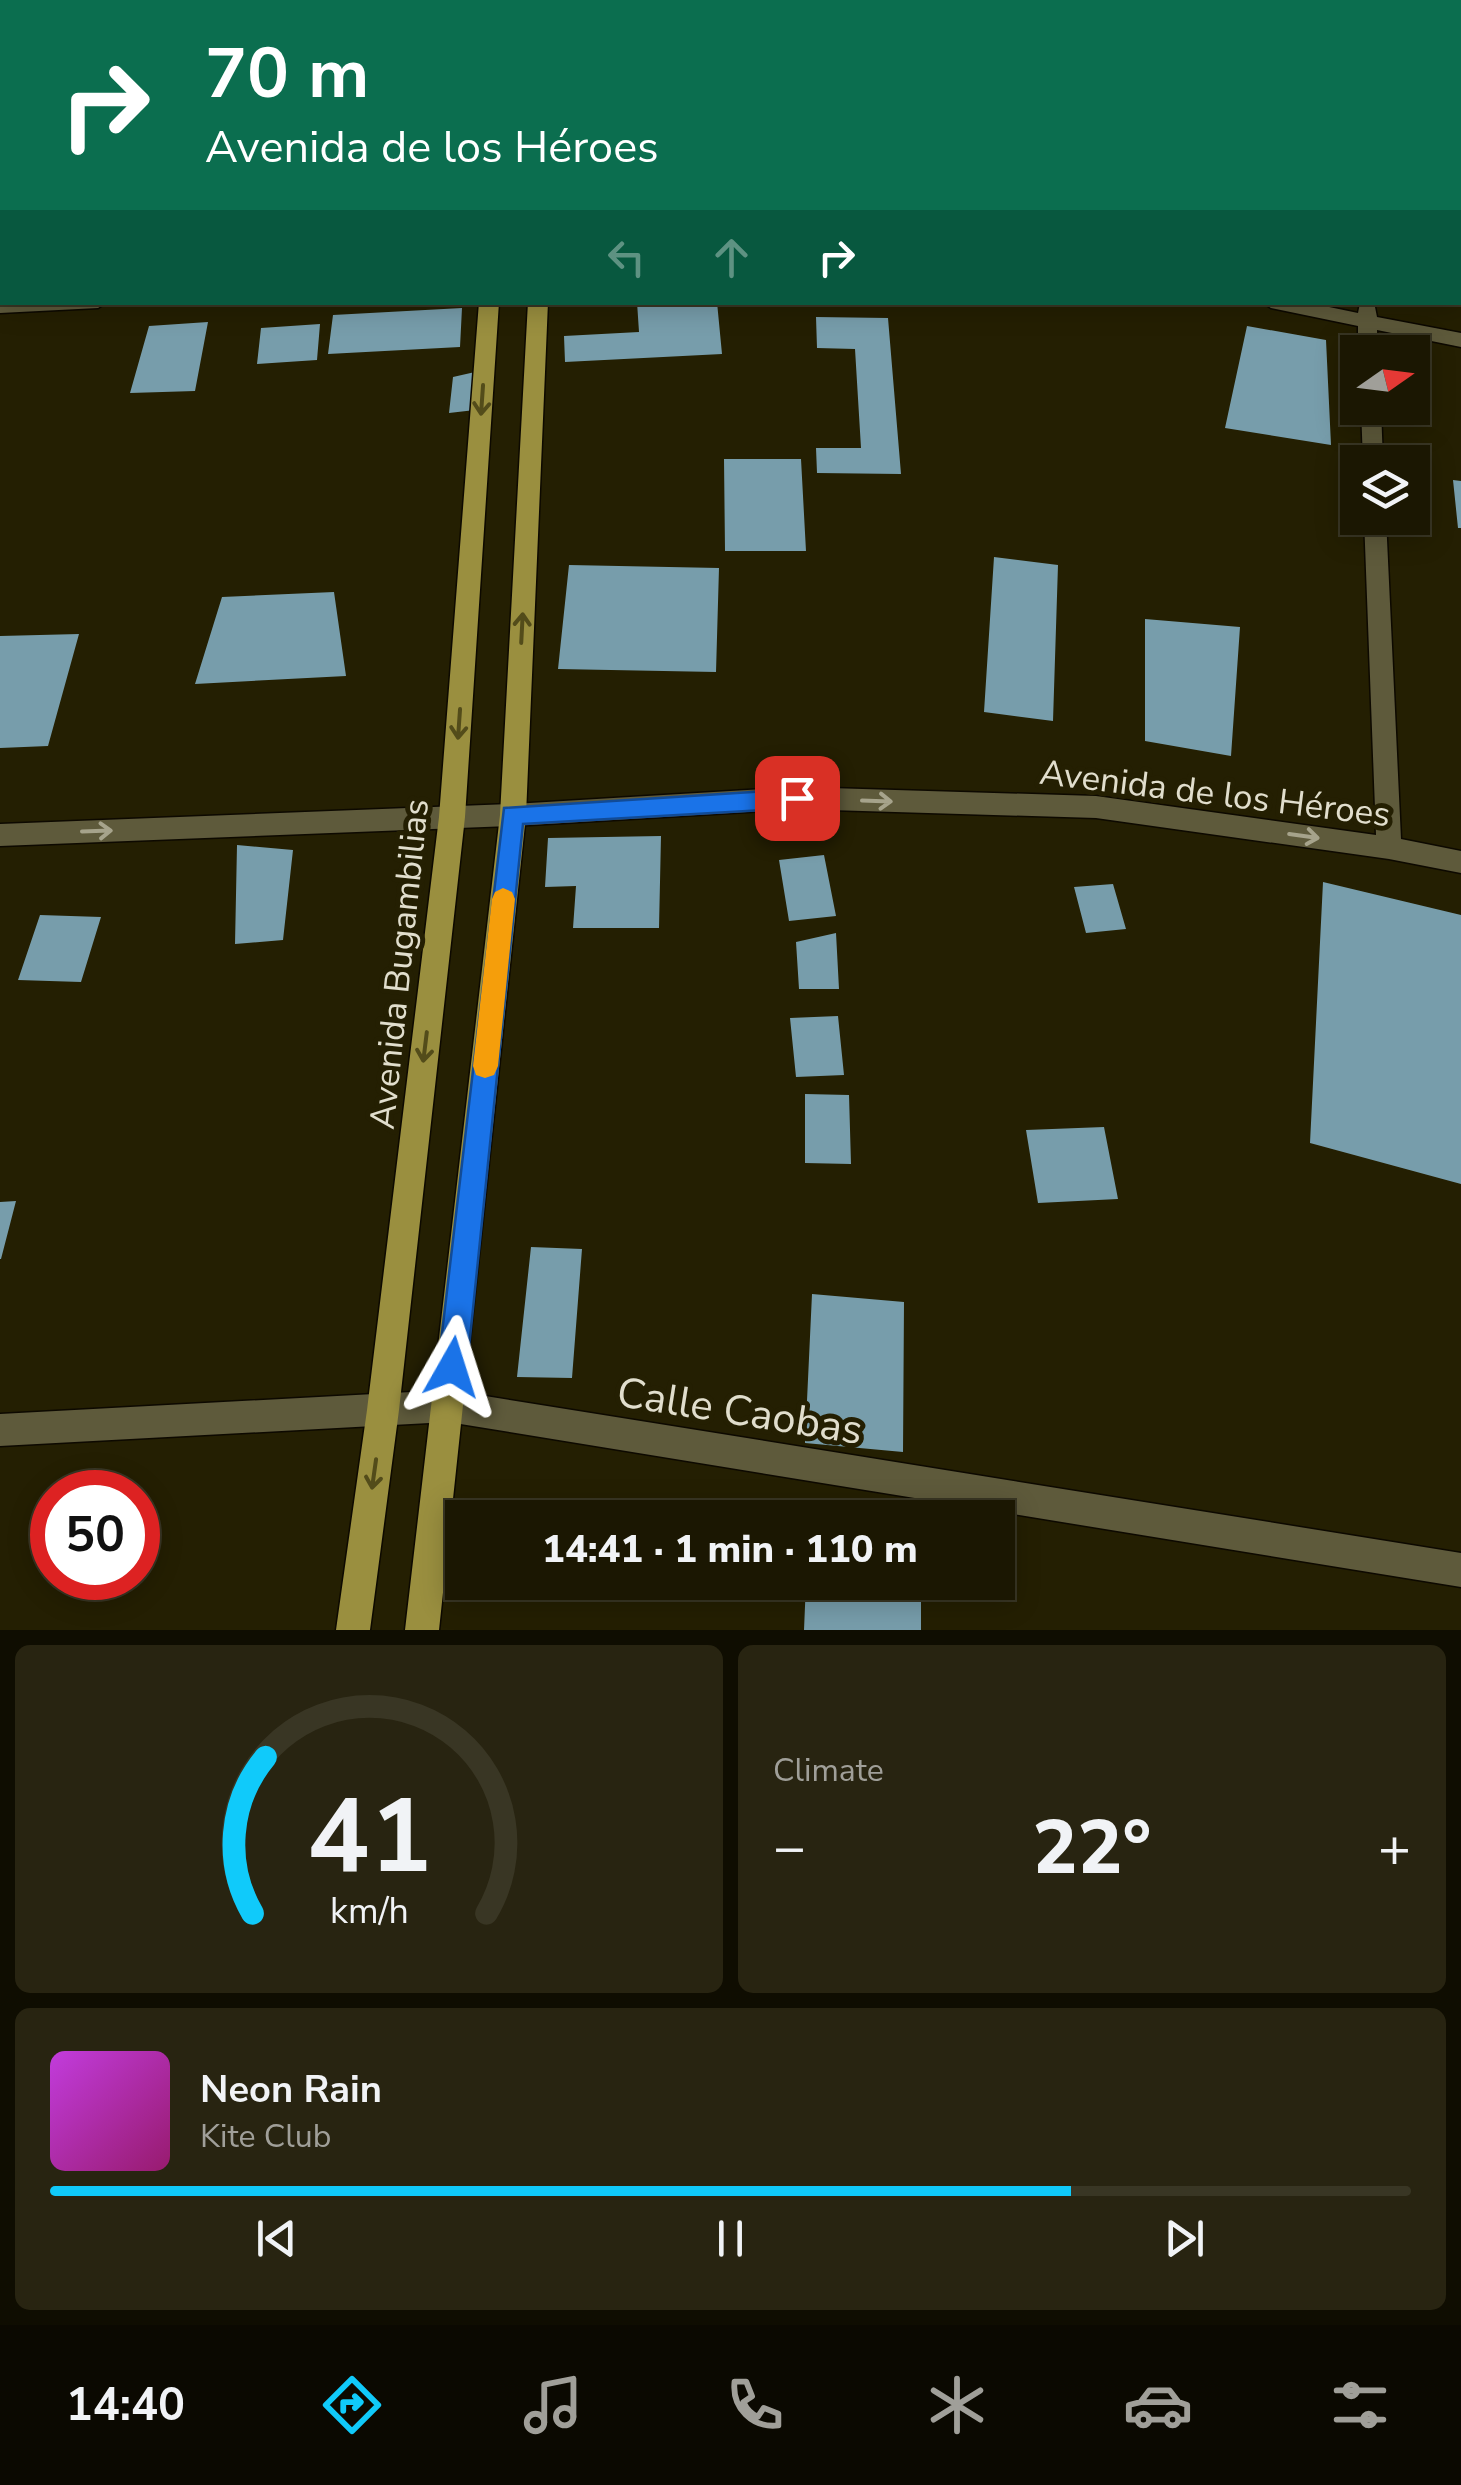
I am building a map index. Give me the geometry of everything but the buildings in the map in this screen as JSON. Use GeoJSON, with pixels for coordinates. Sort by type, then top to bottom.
{"type":"FeatureCollection","features":[{"type":"Feature","properties":{"kind":"main road","name":"Avenida Bugambilias"},"geometry":{"type":"LineString","coordinates":[[353,1630],[383,1410],[452,817],[490,305]]}},
{"type":"Feature","properties":{"kind":"main road"},"geometry":{"type":"LineString","coordinates":[[422,1630],[512,815],[538,305]]}},
{"type":"Feature","properties":{"kind":"street"},"geometry":{"type":"LineString","coordinates":[[0,308],[49,305]]}},
{"type":"Feature","properties":{"kind":"street"},"geometry":{"type":"LineString","coordinates":[[1303,305],[1367,311],[1461,340]]}},
{"type":"Feature","properties":{"kind":"street"},"geometry":{"type":"LineString","coordinates":[[1376,535],[1389,848]]}},
{"type":"Feature","properties":{"kind":"street","name":"Avenida de los Héroes"},"geometry":{"type":"LineString","coordinates":[[0,835],[512,815],[797,798],[1096,807],[1389,848],[1461,862]]}},
{"type":"Feature","properties":{"kind":"street","name":"Calle Caobas"},"geometry":{"type":"LineString","coordinates":[[0,1430],[448,1406],[1461,1570]]}},
{"type":"Feature","properties":{"kind":"slow traffic"},"geometry":{"type":"LineString","coordinates":[[485,1066],[503,899]]}},
{"type":"Feature","properties":{"kind":"route"},"geometry":{"type":"LineString","coordinates":[[452,1367],[512,815],[797,798]]}}]}
